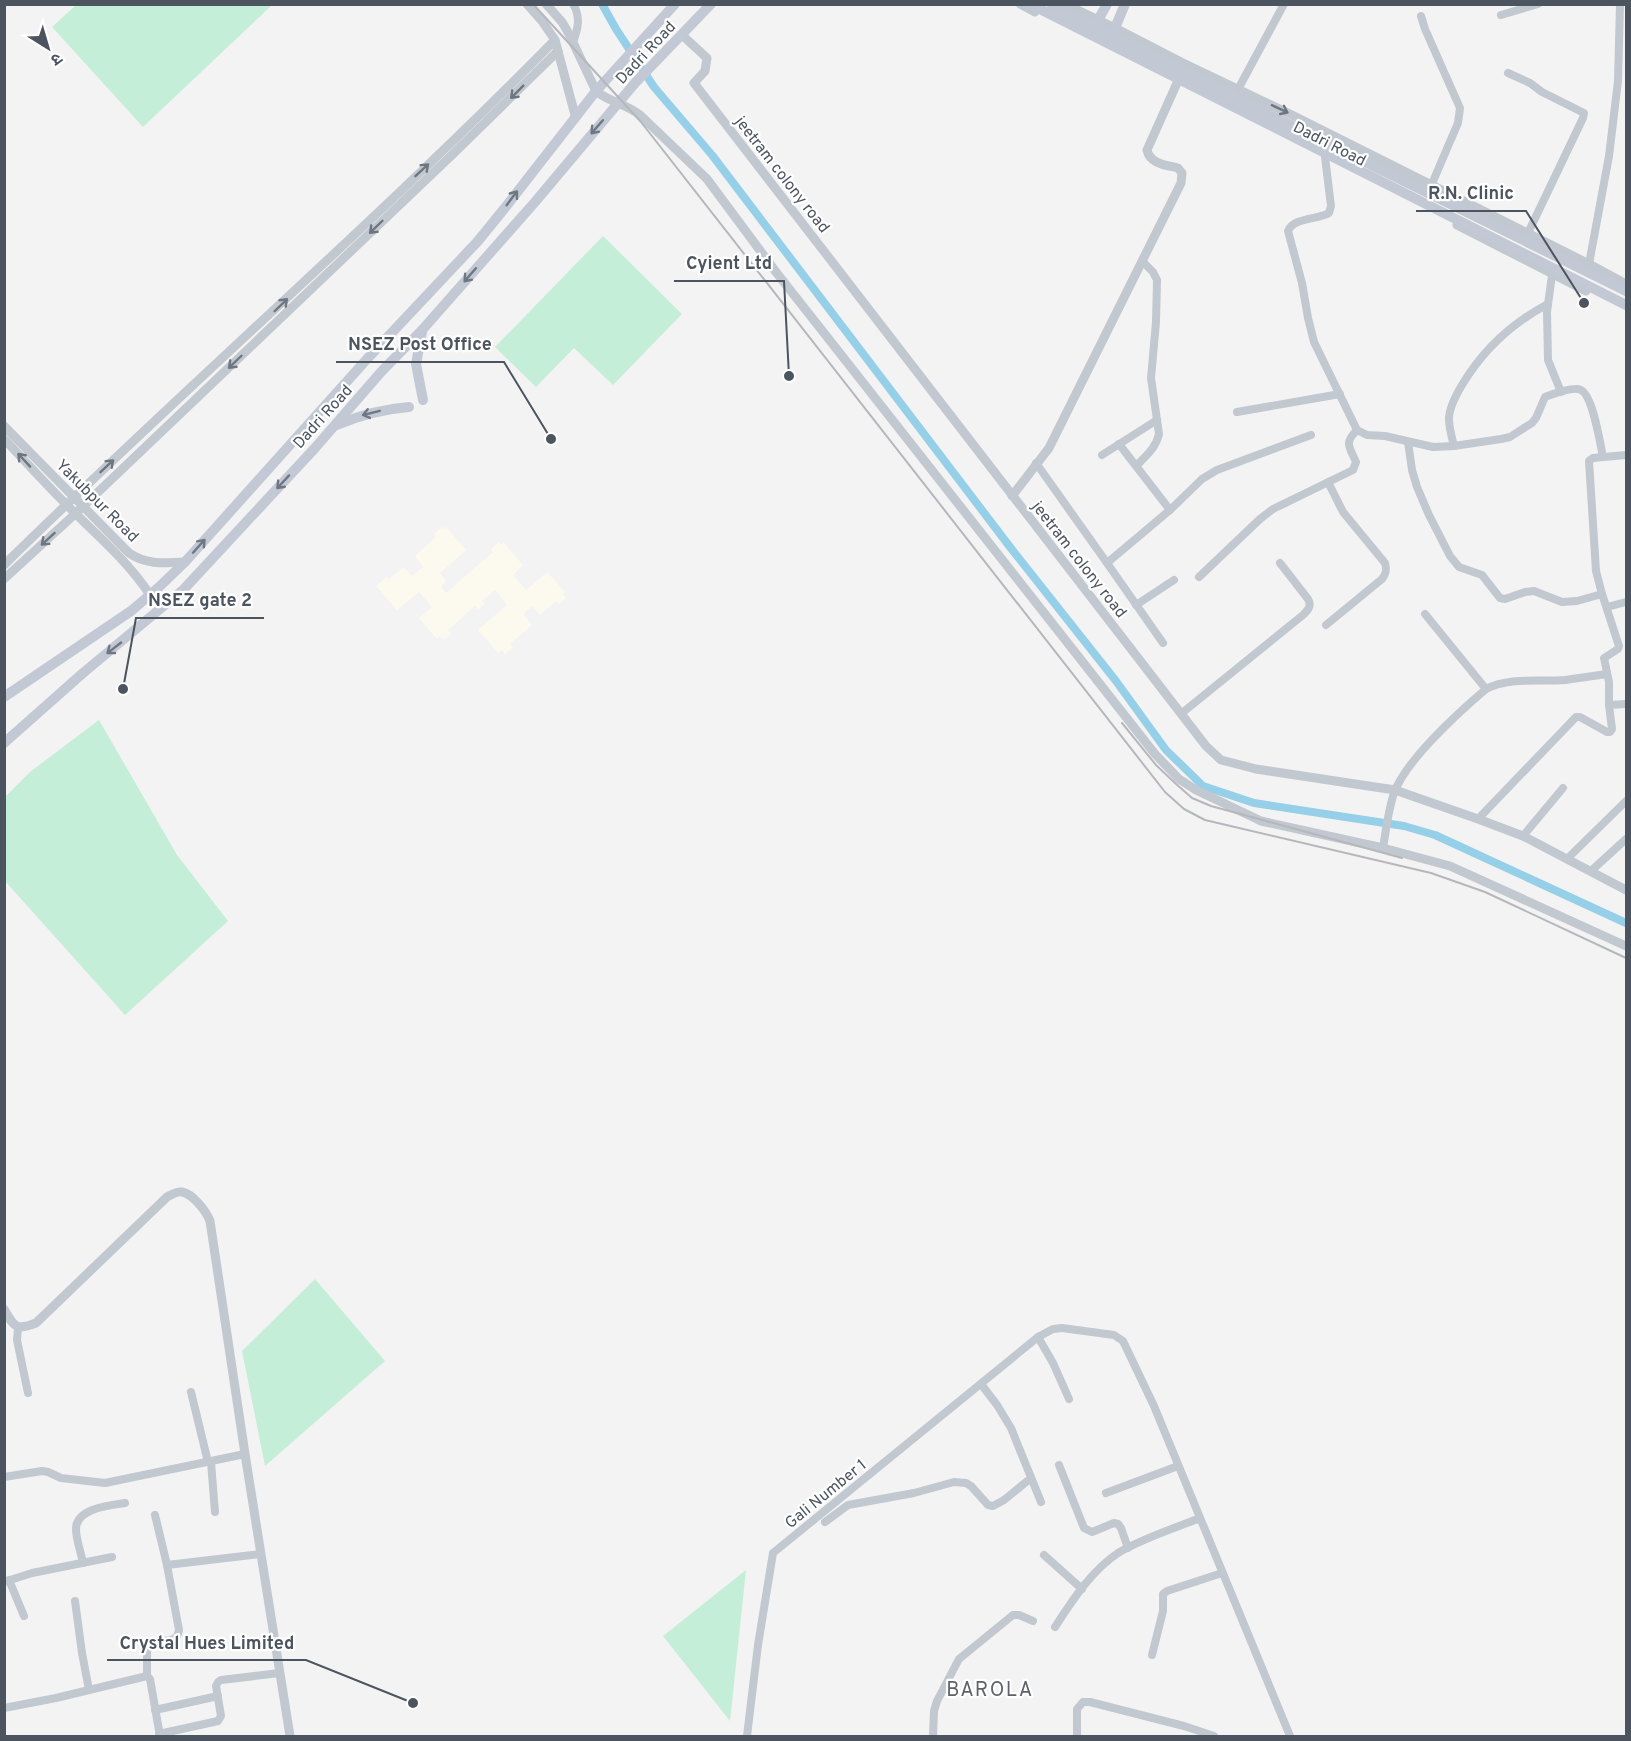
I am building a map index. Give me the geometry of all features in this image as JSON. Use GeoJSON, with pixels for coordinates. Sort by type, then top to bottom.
{"type":"FeatureCollection","features":[{"type":"Feature","properties":{"kind":"main road","name":"Dadri Road"},"geometry":{"type":"LineString","coordinates":[[4,697],[131,611],[185,562],[367,359],[478,240],[575,115],[675,4]]}},
{"type":"Feature","properties":{"kind":"main road","name":"Dadri Road"},"geometry":{"type":"LineString","coordinates":[[4,743],[83,673],[184,590],[381,372],[423,329],[535,202],[635,83],[711,4]]}},
{"type":"Feature","properties":{"kind":"main road"},"geometry":{"type":"LineString","coordinates":[[1030,4],[1626,304]]}},
{"type":"Feature","properties":{"kind":"main road"},"geometry":{"type":"LineString","coordinates":[[1051,4],[1626,291]]}},
{"type":"Feature","properties":{"kind":"main road"},"geometry":{"type":"LineString","coordinates":[[1089,37],[1107,4]]}},
{"type":"Feature","properties":{"kind":"main road"},"geometry":{"type":"LineString","coordinates":[[1107,46],[1125,4]]}},
{"type":"Feature","properties":{"kind":"main road"},"geometry":{"type":"LineString","coordinates":[[423,329],[416,364],[423,399]]}},
{"type":"Feature","properties":{"kind":"main road"},"geometry":{"type":"LineString","coordinates":[[335,425],[375,412],[409,407]]}},
{"type":"Feature","properties":{"kind":"street"},"geometry":{"type":"LineString","coordinates":[[527,4],[555,40],[575,115]]}},
{"type":"Feature","properties":{"kind":"street"},"geometry":{"type":"LineString","coordinates":[[546,4],[562,22],[596,91],[632,108],[707,179],[776,272],[1155,754],[1179,779],[1207,797],[1260,821],[1384,845],[1450,866],[1626,946]]}},
{"type":"Feature","properties":{"kind":"street"},"geometry":{"type":"LineString","coordinates":[[573,4],[577,10],[578,29],[573,42]]}},
{"type":"Feature","properties":{"kind":"street","name":"Dadri Road"},"geometry":{"type":"LineString","coordinates":[[1020,4],[1325,157],[1552,275],[1626,310]]}},
{"type":"Feature","properties":{"kind":"street","name":"Dadri Road"},"geometry":{"type":"LineString","coordinates":[[1065,4],[1302,120],[1626,284]]}},
{"type":"Feature","properties":{"kind":"street"},"geometry":{"type":"LineString","coordinates":[[1229,109],[1284,4]]}},
{"type":"Feature","properties":{"kind":"street"},"geometry":{"type":"LineString","coordinates":[[1501,15],[1538,4]]}},
{"type":"Feature","properties":{"kind":"street"},"geometry":{"type":"LineString","coordinates":[[1589,264],[1609,156],[1618,81],[1620,4]]}},
{"type":"Feature","properties":{"kind":"street"},"geometry":{"type":"LineString","coordinates":[[1421,16],[1460,108],[1458,123],[1431,186]]}},
{"type":"Feature","properties":{"kind":"street","name":"jeetram colony road"},"geometry":{"type":"LineString","coordinates":[[682,35],[706,58],[705,71],[694,83],[1206,746],[1221,760],[1256,769],[1395,790],[1523,836],[1626,890]]}},
{"type":"Feature","properties":{"kind":"street"},"geometry":{"type":"LineString","coordinates":[[4,565],[458,137],[555,40]]}},
{"type":"Feature","properties":{"kind":"street"},"geometry":{"type":"LineString","coordinates":[[4,579],[83,507],[558,51]]}},
{"type":"Feature","properties":{"kind":"street"},"geometry":{"type":"LineString","coordinates":[[1508,73],[1584,113],[1528,233]]}},
{"type":"Feature","properties":{"kind":"street"},"geometry":{"type":"LineString","coordinates":[[1012,496],[1048,448],[1181,183],[1182,173],[1178,168],[1154,161],[1147,150],[1177,83]]}},
{"type":"Feature","properties":{"kind":"street"},"geometry":{"type":"LineString","coordinates":[[1325,157],[1331,206],[1329,213],[1322,217],[1295,223],[1288,231],[1314,342],[1357,430],[1367,435],[1385,436],[1433,447],[1510,437],[1532,423],[1545,397],[1574,388],[1585,393],[1593,412],[1603,457]]}},
{"type":"Feature","properties":{"kind":"street"},"geometry":{"type":"LineString","coordinates":[[1565,281],[1575,257]]}},
{"type":"Feature","properties":{"kind":"street"},"geometry":{"type":"LineString","coordinates":[[1136,466],[1154,448],[1159,434],[1151,378],[1157,280],[1153,272],[1142,261]]}},
{"type":"Feature","properties":{"kind":"street"},"geometry":{"type":"LineString","coordinates":[[1552,275],[1546,324],[1548,360],[1561,392]]}},
{"type":"Feature","properties":{"kind":"street"},"geometry":{"type":"LineString","coordinates":[[1454,446],[1449,417],[1457,394],[1471,370],[1501,337],[1526,317],[1548,304]]}},
{"type":"Feature","properties":{"kind":"street"},"geometry":{"type":"LineString","coordinates":[[1237,412],[1340,394]]}},
{"type":"Feature","properties":{"kind":"street"},"geometry":{"type":"LineString","coordinates":[[1102,455],[1156,420]]}},
{"type":"Feature","properties":{"kind":"street","name":"Yakubpur Road"},"geometry":{"type":"LineString","coordinates":[[4,426],[129,553],[147,562],[185,562]]}},
{"type":"Feature","properties":{"kind":"street"},"geometry":{"type":"LineString","coordinates":[[1198,578],[1273,509],[1349,473],[1356,466],[1356,462],[1348,439],[1357,430]]}},
{"type":"Feature","properties":{"kind":"street"},"geometry":{"type":"LineString","coordinates":[[1107,563],[1170,510],[1192,487],[1210,474],[1311,435]]}},
{"type":"Feature","properties":{"kind":"street","name":"Yakubpur Road"},"geometry":{"type":"LineString","coordinates":[[4,439],[66,505],[118,555],[150,595]]}},
{"type":"Feature","properties":{"kind":"street"},"geometry":{"type":"LineString","coordinates":[[1408,442],[1417,487],[1450,556],[1459,567],[1479,572],[1496,596],[1505,598],[1534,591],[1562,602],[1577,601],[1602,594]]}},
{"type":"Feature","properties":{"kind":"street"},"geometry":{"type":"LineString","coordinates":[[1119,444],[1170,510]]}},
{"type":"Feature","properties":{"kind":"street"},"geometry":{"type":"LineString","coordinates":[[1478,819],[1575,717],[1580,717],[1607,732],[1612,729],[1609,682],[1604,658],[1619,646],[1596,571],[1589,461],[1593,458],[1626,455]]}},
{"type":"Feature","properties":{"kind":"street"},"geometry":{"type":"LineString","coordinates":[[1036,463],[1163,643]]}},
{"type":"Feature","properties":{"kind":"street"},"geometry":{"type":"LineString","coordinates":[[1326,625],[1382,579],[1386,568],[1385,563],[1343,512],[1329,482]]}},
{"type":"Feature","properties":{"kind":"street"},"geometry":{"type":"LineString","coordinates":[[1182,713],[1309,608],[1308,598],[1280,563]]}},
{"type":"Feature","properties":{"kind":"street"},"geometry":{"type":"LineString","coordinates":[[1136,605],[1174,580]]}},
{"type":"Feature","properties":{"kind":"street"},"geometry":{"type":"LineString","coordinates":[[1607,607],[1626,602]]}},
{"type":"Feature","properties":{"kind":"street"},"geometry":{"type":"LineString","coordinates":[[1425,614],[1486,689]]}},
{"type":"Feature","properties":{"kind":"street"},"geometry":{"type":"LineString","coordinates":[[1384,845],[1391,803],[1395,790],[1405,774],[1429,743],[1486,689],[1494,685],[1516,681],[1565,680],[1607,674]]}},
{"type":"Feature","properties":{"kind":"street"},"geometry":{"type":"LineString","coordinates":[[1609,705],[1626,704]]}},
{"type":"Feature","properties":{"kind":"street"},"geometry":{"type":"LineString","coordinates":[[1523,836],[1563,788]]}},
{"type":"Feature","properties":{"kind":"street"},"geometry":{"type":"LineString","coordinates":[[1567,859],[1626,801]]}},
{"type":"Feature","properties":{"kind":"street"},"geometry":{"type":"LineString","coordinates":[[1591,871],[1626,839]]}},
{"type":"Feature","properties":{"kind":"street"},"geometry":{"type":"LineString","coordinates":[[11,1326],[24,1328],[41,1319],[167,1197],[182,1192],[201,1205],[210,1221],[290,1737]]}},
{"type":"Feature","properties":{"kind":"street"},"geometry":{"type":"LineString","coordinates":[[4,1309],[17,1340],[28,1394]]}},
{"type":"Feature","properties":{"kind":"street"},"geometry":{"type":"LineString","coordinates":[[1069,1400],[1053,1363],[1038,1337],[1053,1329],[1062,1328],[1114,1335],[1120,1338],[1154,1406],[1290,1737]]}},
{"type":"Feature","properties":{"kind":"street","name":"Gali Number 1"},"geometry":{"type":"LineString","coordinates":[[747,1737],[758,1645],[774,1553],[1038,1337]]}},
{"type":"Feature","properties":{"kind":"street"},"geometry":{"type":"LineString","coordinates":[[981,1384],[1011,1428],[1041,1502]]}},
{"type":"Feature","properties":{"kind":"street"},"geometry":{"type":"LineString","coordinates":[[191,1392],[209,1462],[215,1512]]}},
{"type":"Feature","properties":{"kind":"street"},"geometry":{"type":"LineString","coordinates":[[4,1477],[42,1471],[61,1478],[105,1483],[245,1454]]}},
{"type":"Feature","properties":{"kind":"street"},"geometry":{"type":"LineString","coordinates":[[1059,1465],[1084,1528],[1092,1532],[1114,1523],[1118,1524],[1128,1548]]}},
{"type":"Feature","properties":{"kind":"street"},"geometry":{"type":"LineString","coordinates":[[1106,1493],[1178,1466]]}},
{"type":"Feature","properties":{"kind":"street"},"geometry":{"type":"LineString","coordinates":[[825,1521],[848,1505],[914,1493],[954,1482],[966,1483],[988,1505],[993,1506],[1031,1478]]}},
{"type":"Feature","properties":{"kind":"street"},"geometry":{"type":"LineString","coordinates":[[83,1563],[76,1530],[80,1519],[102,1506],[125,1503]]}},
{"type":"Feature","properties":{"kind":"street"},"geometry":{"type":"LineString","coordinates":[[155,1515],[177,1616],[178,1636],[155,1642],[147,1650],[147,1676],[150,1679],[160,1735],[218,1720],[221,1716],[216,1686],[221,1680],[279,1673]]}},
{"type":"Feature","properties":{"kind":"street"},"geometry":{"type":"LineString","coordinates":[[1055,1627],[1082,1589],[1111,1559],[1128,1548],[1200,1518]]}},
{"type":"Feature","properties":{"kind":"street"},"geometry":{"type":"LineString","coordinates":[[167,1566],[261,1554]]}},
{"type":"Feature","properties":{"kind":"street"},"geometry":{"type":"LineString","coordinates":[[1044,1555],[1082,1589]]}},
{"type":"Feature","properties":{"kind":"street"},"geometry":{"type":"LineString","coordinates":[[24,1616],[7,1581],[32,1573],[112,1557]]}},
{"type":"Feature","properties":{"kind":"street"},"geometry":{"type":"LineString","coordinates":[[1152,1655],[1163,1611],[1163,1594],[1222,1573]]}},
{"type":"Feature","properties":{"kind":"street"},"geometry":{"type":"LineString","coordinates":[[75,1601],[89,1690]]}},
{"type":"Feature","properties":{"kind":"street"},"geometry":{"type":"LineString","coordinates":[[933,1737],[934,1711],[937,1701],[959,1659],[1013,1615],[1020,1614],[1033,1621]]}},
{"type":"Feature","properties":{"kind":"street"},"geometry":{"type":"LineString","coordinates":[[4,1708],[147,1676]]}},
{"type":"Feature","properties":{"kind":"street"},"geometry":{"type":"LineString","coordinates":[[155,1710],[218,1696]]}},
{"type":"Feature","properties":{"kind":"street"},"geometry":{"type":"LineString","coordinates":[[1077,1737],[1077,1709],[1083,1702],[1090,1702],[1184,1726],[1214,1737]]}},
{"type":"Feature","properties":{"kind":"shaded area"},"geometry":{"type":"Polygon","coordinates":[[[442,527],[443,529],[446,527],[466,550],[440,573],[446,581],[441,587],[446,593],[493,552],[491,549],[499,542],[501,545],[504,543],[523,565],[513,575],[526,590],[547,572],[565,592],[563,594],[566,598],[559,604],[556,601],[540,615],[532,606],[523,614],[532,625],[510,644],[513,647],[505,654],[502,650],[498,653],[478,630],[507,605],[495,590],[482,601],[485,604],[478,610],[475,606],[447,631],[451,632],[450,635],[444,640],[440,636],[437,639],[419,618],[432,607],[419,592],[397,610],[376,586],[386,577],[389,579],[404,567],[412,576],[423,567],[415,556],[436,537],[434,534],[442,527]]]}},
{"type":"Feature","properties":{"kind":"green space"},"geometry":{"type":"Polygon","coordinates":[[[76,5],[272,5],[143,127],[52,27],[76,5]]]}},
{"type":"Feature","properties":{"kind":"green space"},"geometry":{"type":"Polygon","coordinates":[[[603,236],[682,314],[613,385],[574,348],[536,387],[495,347],[603,236]]]}},
{"type":"Feature","properties":{"kind":"green space"},"geometry":{"type":"Polygon","coordinates":[[[99,720],[177,855],[228,921],[125,1015],[5,881],[5,797],[30,772],[99,720]]]}},
{"type":"Feature","properties":{"kind":"green space"},"geometry":{"type":"Polygon","coordinates":[[[315,1279],[385,1361],[265,1466],[242,1351],[315,1279]]]}},
{"type":"Feature","properties":{"kind":"green space"},"geometry":{"type":"Polygon","coordinates":[[[746,1570],[730,1721],[663,1636],[746,1570]]]}},
{"type":"Feature","properties":{"kind":"waterway"},"geometry":{"type":"LineString","coordinates":[[602,4],[654,87],[712,155],[1010,547],[1116,681],[1166,750],[1203,786],[1254,803],[1404,826],[1435,835],[1626,923]]}},
{"type":"Feature","properties":{"kind":"railway"},"geometry":{"type":"LineString","coordinates":[[533,4],[641,122],[1165,792],[1184,809],[1205,820],[1431,873],[1485,892],[1626,958]]}},
{"type":"Feature","properties":{"kind":"railway"},"geometry":{"type":"LineString","coordinates":[[1122,723],[1156,765],[1192,798],[1211,806],[1402,858]]}},
{"type":"Feature","properties":{"kind":"place","name":"R.N. Clinic"},"geometry":{"type":"Point","coordinates":[1584,303]}},
{"type":"Feature","properties":{"kind":"place","name":"Cyient Ltd"},"geometry":{"type":"Point","coordinates":[789,376]}},
{"type":"Feature","properties":{"kind":"place","name":"NSEZ Post Office"},"geometry":{"type":"Point","coordinates":[551,439]}},
{"type":"Feature","properties":{"kind":"place","name":"NSEZ gate 2"},"geometry":{"type":"Point","coordinates":[123,689]}},
{"type":"Feature","properties":{"kind":"place","name":"Crystal Hues Limited"},"geometry":{"type":"Point","coordinates":[413,1703]}},
{"type":"Feature","properties":{"kind":"district","name":"BAROLA"},"geometry":{"type":"Point","coordinates":[990,1689]}}]}
